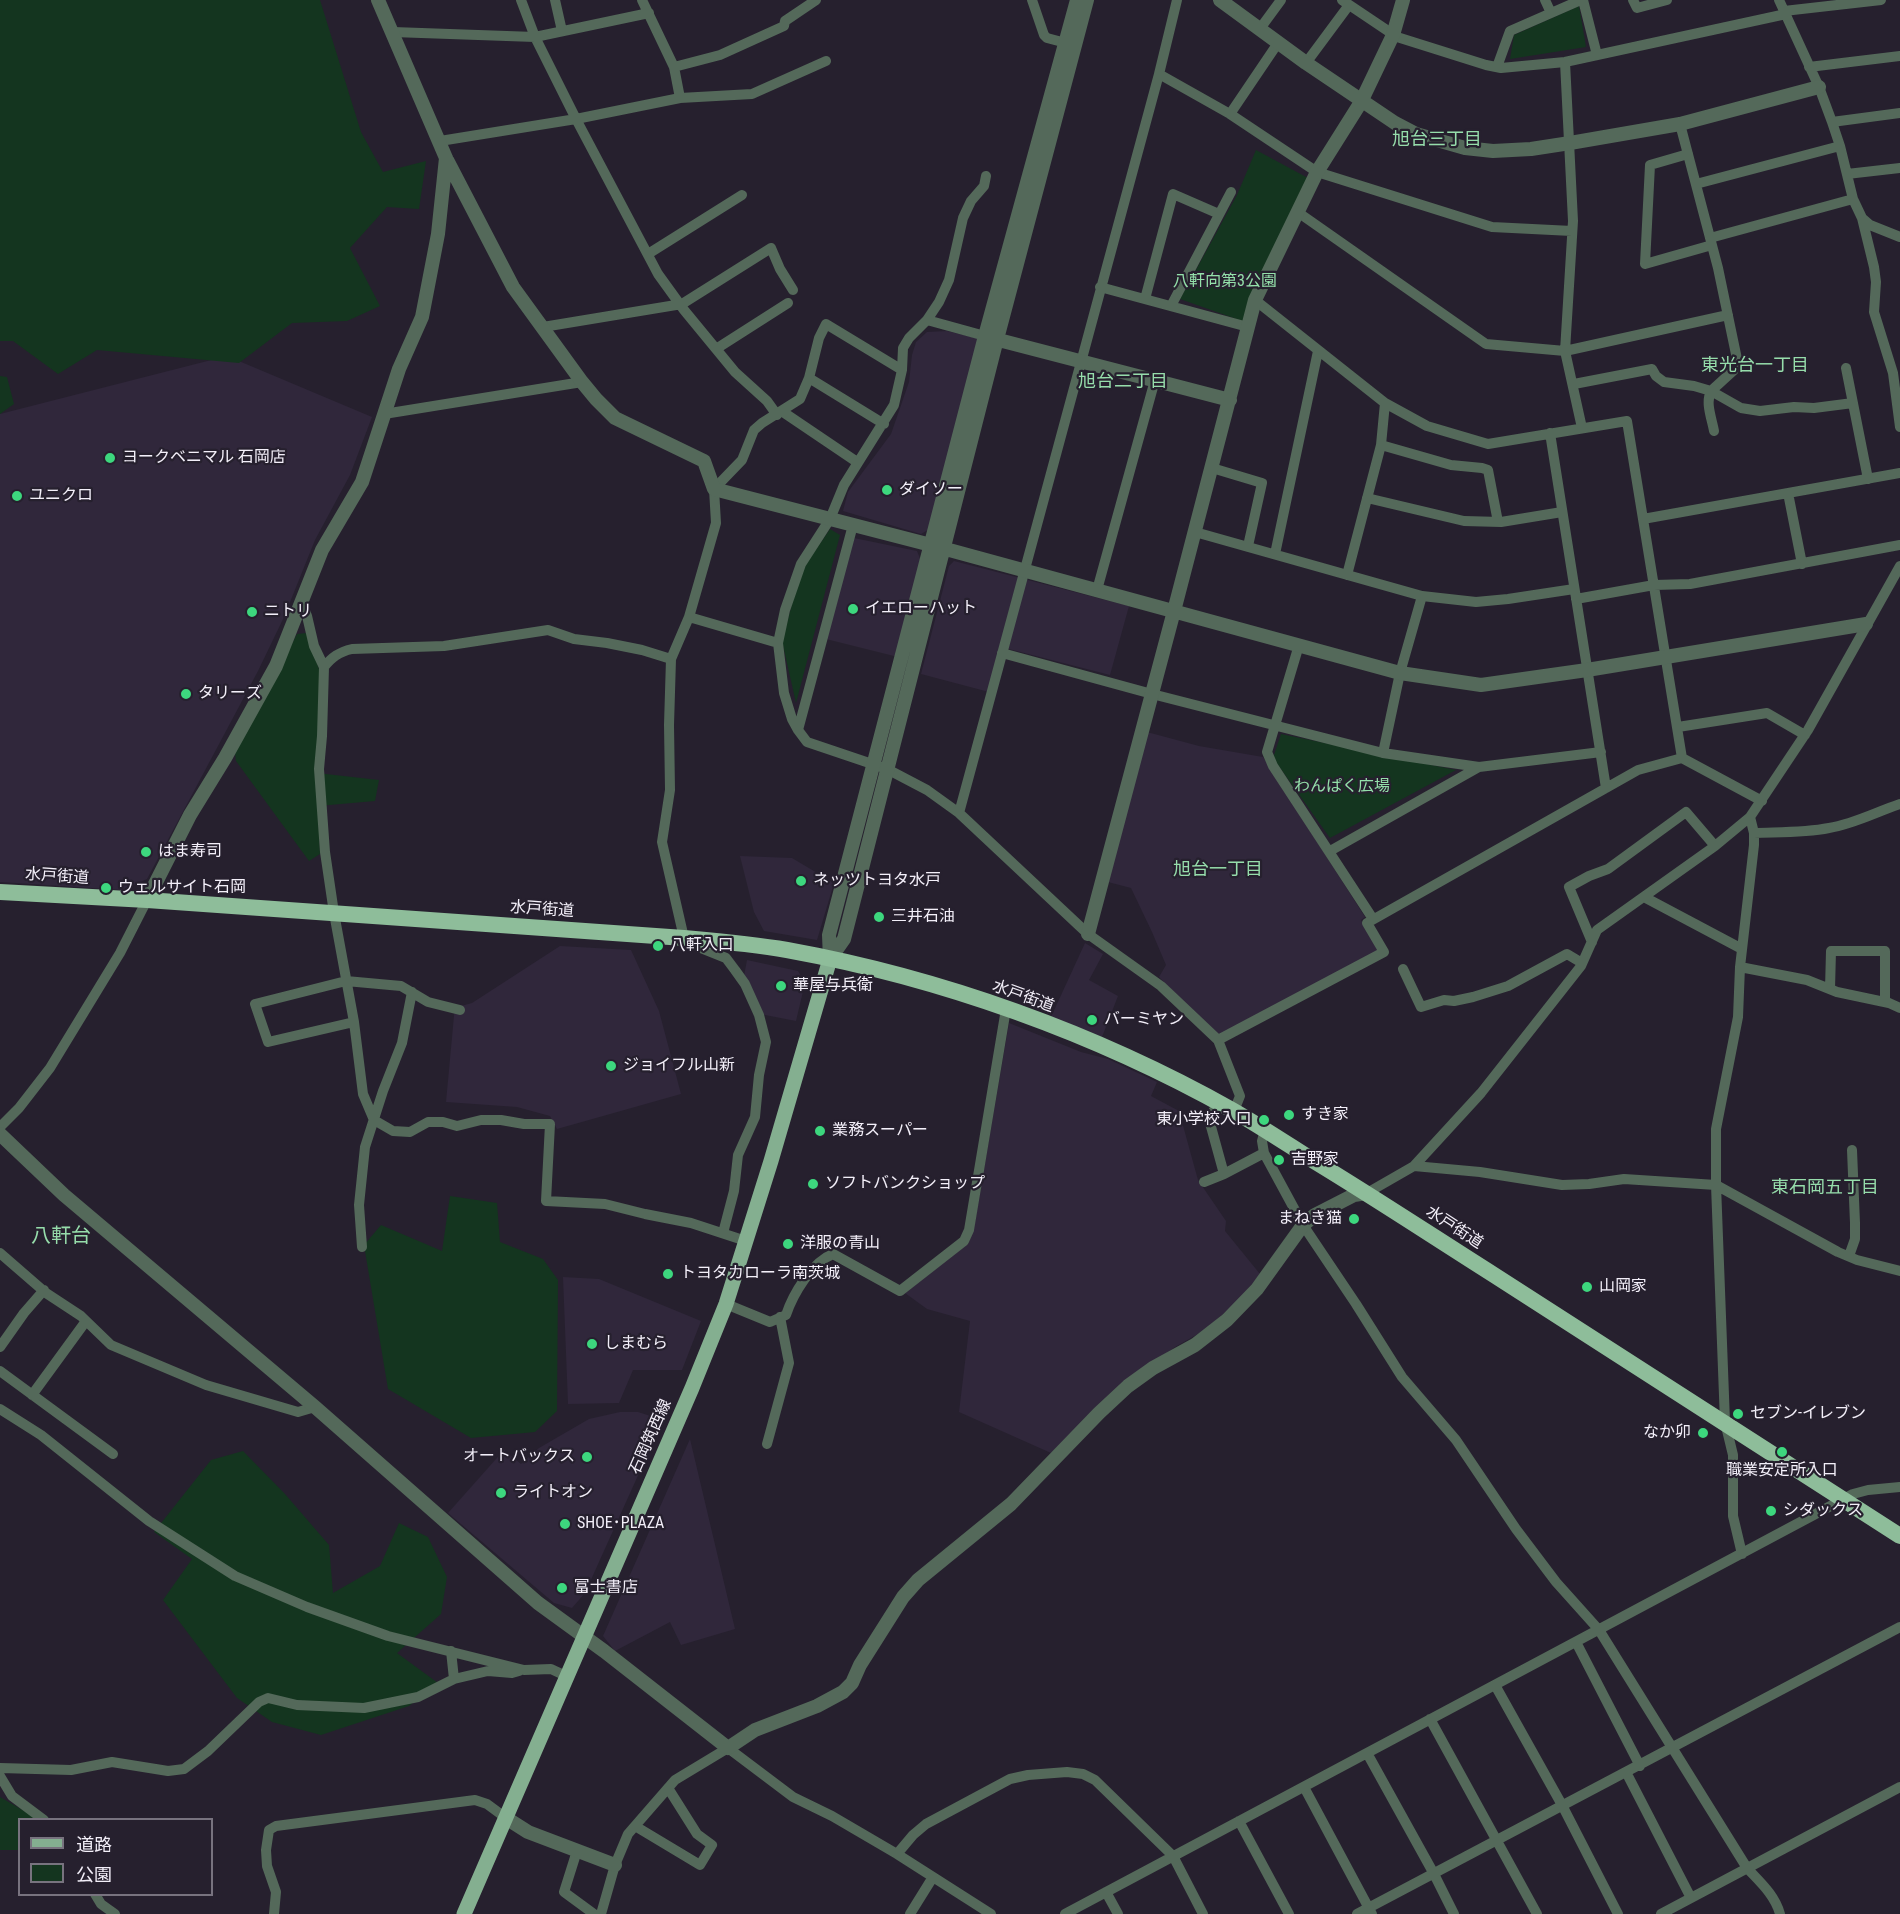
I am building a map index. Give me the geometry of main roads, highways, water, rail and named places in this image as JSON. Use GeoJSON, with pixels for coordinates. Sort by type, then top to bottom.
{"type":"FeatureCollection","features":[{"type":"Feature","properties":{"kind":"highway","name":"水戸街道"},"geometry":{"type":"LineString","coordinates":[[0,892],[692,938],[785,950],[830,959],[929,984],[1006,1009],[1117,1053],[1234,1111],[1367,1193],[1900,1536]]}},
{"type":"Feature","properties":{"kind":"main road","name":"石岡筑西線"},"geometry":{"type":"LineString","coordinates":[[464,1914],[692,1388],[726,1304],[830,959]]}},
{"type":"Feature","properties":{"kind":"place","name":"ヨークベニマル 石岡店"},"geometry":{"type":"Point","coordinates":[110,458]}},
{"type":"Feature","properties":{"kind":"place","name":"ダイソー"},"geometry":{"type":"Point","coordinates":[887,490]}},
{"type":"Feature","properties":{"kind":"place","name":"ユニクロ"},"geometry":{"type":"Point","coordinates":[17,496]}},
{"type":"Feature","properties":{"kind":"place","name":"イエローハット"},"geometry":{"type":"Point","coordinates":[853,609]}},
{"type":"Feature","properties":{"kind":"place","name":"ニトリ"},"geometry":{"type":"Point","coordinates":[252,612]}},
{"type":"Feature","properties":{"kind":"place","name":"タリーズ"},"geometry":{"type":"Point","coordinates":[186,694]}},
{"type":"Feature","properties":{"kind":"place","name":"はま寿司"},"geometry":{"type":"Point","coordinates":[146,852]}},
{"type":"Feature","properties":{"kind":"place","name":"ネッツトヨタ水戸"},"geometry":{"type":"Point","coordinates":[801,881]}},
{"type":"Feature","properties":{"kind":"place","name":"ウェルサイト石岡"},"geometry":{"type":"Point","coordinates":[106,888]}},
{"type":"Feature","properties":{"kind":"place","name":"三井石油"},"geometry":{"type":"Point","coordinates":[879,917]}},
{"type":"Feature","properties":{"kind":"place","name":"八軒入口"},"geometry":{"type":"Point","coordinates":[658,946]}},
{"type":"Feature","properties":{"kind":"place","name":"華屋与兵衛"},"geometry":{"type":"Point","coordinates":[781,986]}},
{"type":"Feature","properties":{"kind":"place","name":"バーミヤン"},"geometry":{"type":"Point","coordinates":[1092,1020]}},
{"type":"Feature","properties":{"kind":"place","name":"ジョイフル山新"},"geometry":{"type":"Point","coordinates":[611,1066]}},
{"type":"Feature","properties":{"kind":"place","name":"すき家"},"geometry":{"type":"Point","coordinates":[1289,1115]}},
{"type":"Feature","properties":{"kind":"place","name":"東小学校入口"},"geometry":{"type":"Point","coordinates":[1264,1120]}},
{"type":"Feature","properties":{"kind":"place","name":"業務スーパー"},"geometry":{"type":"Point","coordinates":[820,1131]}},
{"type":"Feature","properties":{"kind":"place","name":"吉野家"},"geometry":{"type":"Point","coordinates":[1279,1160]}},
{"type":"Feature","properties":{"kind":"place","name":"ソフトバンクショップ"},"geometry":{"type":"Point","coordinates":[813,1184]}},
{"type":"Feature","properties":{"kind":"place","name":"まねき猫"},"geometry":{"type":"Point","coordinates":[1354,1219]}},
{"type":"Feature","properties":{"kind":"place","name":"洋服の青山"},"geometry":{"type":"Point","coordinates":[788,1244]}},
{"type":"Feature","properties":{"kind":"place","name":"トヨタカローラ南茨城"},"geometry":{"type":"Point","coordinates":[668,1274]}},
{"type":"Feature","properties":{"kind":"place","name":"山岡家"},"geometry":{"type":"Point","coordinates":[1587,1287]}},
{"type":"Feature","properties":{"kind":"place","name":"しまむら"},"geometry":{"type":"Point","coordinates":[592,1344]}},
{"type":"Feature","properties":{"kind":"place","name":"セブン-イレブン"},"geometry":{"type":"Point","coordinates":[1738,1414]}},
{"type":"Feature","properties":{"kind":"place","name":"なか卯"},"geometry":{"type":"Point","coordinates":[1703,1433]}},
{"type":"Feature","properties":{"kind":"place","name":"職業安定所入口"},"geometry":{"type":"Point","coordinates":[1782,1452]}},
{"type":"Feature","properties":{"kind":"place","name":"オートバックス"},"geometry":{"type":"Point","coordinates":[587,1457]}},
{"type":"Feature","properties":{"kind":"place","name":"ライトオン"},"geometry":{"type":"Point","coordinates":[501,1493]}},
{"type":"Feature","properties":{"kind":"place","name":"シダックス"},"geometry":{"type":"Point","coordinates":[1771,1511]}},
{"type":"Feature","properties":{"kind":"place","name":"SHOE･PLAZA"},"geometry":{"type":"Point","coordinates":[565,1524]}},
{"type":"Feature","properties":{"kind":"place","name":"富士書店"},"geometry":{"type":"Point","coordinates":[562,1588]}},
{"type":"Feature","properties":{"kind":"district","name":"旭台三丁目"},"geometry":{"type":"Point","coordinates":[1437,140]}},
{"type":"Feature","properties":{"kind":"district","name":"東光台一丁目"},"geometry":{"type":"Point","coordinates":[1755,366]}},
{"type":"Feature","properties":{"kind":"district","name":"旭台二丁目"},"geometry":{"type":"Point","coordinates":[1123,382]}},
{"type":"Feature","properties":{"kind":"district","name":"旭台一丁目"},"geometry":{"type":"Point","coordinates":[1218,870]}},
{"type":"Feature","properties":{"kind":"district","name":"東石岡五丁目"},"geometry":{"type":"Point","coordinates":[1825,1188]}},
{"type":"Feature","properties":{"kind":"district","name":"八軒台"},"geometry":{"type":"Point","coordinates":[61,1237]}},
{"type":"Feature","properties":{"kind":"park label","name":"八軒向第3公園"},"geometry":{"type":"Point","coordinates":[1225,282]}},
{"type":"Feature","properties":{"kind":"park label","name":"わんぱく広場"},"geometry":{"type":"Point","coordinates":[1342,787]}}]}
